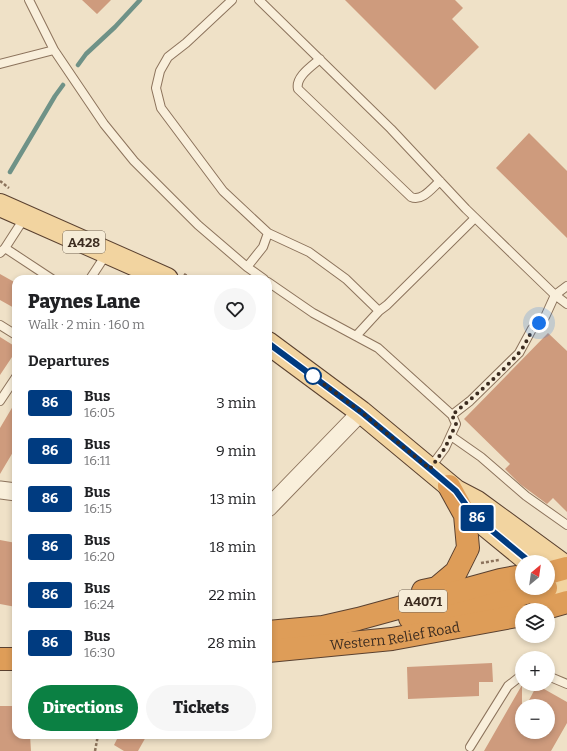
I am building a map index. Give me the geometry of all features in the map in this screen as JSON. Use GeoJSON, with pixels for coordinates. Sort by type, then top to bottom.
{"type":"FeatureCollection","features":[{"type":"Feature","properties":{"kind":"highway"},"geometry":{"type":"LineString","coordinates":[[323,627],[367,604],[437,588],[456,572],[468,548],[468,538],[465,515],[453,488]]}},
{"type":"Feature","properties":{"kind":"highway","name":"Western Relief Road"},"geometry":{"type":"LineString","coordinates":[[272,632],[323,627],[515,577]]}},
{"type":"Feature","properties":{"kind":"highway"},"geometry":{"type":"LineString","coordinates":[[323,627],[418,617],[490,602],[559,581]]}},
{"type":"Feature","properties":{"kind":"highway"},"geometry":{"type":"LineString","coordinates":[[544,603],[559,581]]}},
{"type":"Feature","properties":{"kind":"highway","name":"Western Relief Road"},"geometry":{"type":"LineString","coordinates":[[272,651],[392,639],[515,616]]}},
{"type":"Feature","properties":{"kind":"highway"},"geometry":{"type":"LineString","coordinates":[[0,659],[12,659]]}},
{"type":"Feature","properties":{"kind":"main road","name":"A428"},"geometry":{"type":"LineString","coordinates":[[0,205],[158,275]]}},
{"type":"Feature","properties":{"kind":"main road"},"geometry":{"type":"LineString","coordinates":[[272,346],[361,412],[453,488],[477,502],[559,581]]}},
{"type":"Feature","properties":{"kind":"main road"},"geometry":{"type":"LineString","coordinates":[[453,488],[473,515],[522,555]]}},
{"type":"Feature","properties":{"kind":"street"},"geometry":{"type":"LineString","coordinates":[[272,504],[361,412]]}},
{"type":"Feature","properties":{"kind":"street"},"geometry":{"type":"LineString","coordinates":[[0,490],[12,492]]}},
{"type":"Feature","properties":{"kind":"lane"},"geometry":{"type":"LineString","coordinates":[[29,0],[54,50],[104,124],[134,161],[198,225],[258,275]]}},
{"type":"Feature","properties":{"kind":"lane"},"geometry":{"type":"LineString","coordinates":[[232,0],[186,43],[168,57],[160,71],[156,88],[161,108],[223,191],[268,233],[309,252],[346,279],[379,311]]}},
{"type":"Feature","properties":{"kind":"lane"},"geometry":{"type":"LineString","coordinates":[[259,0],[391,129],[475,218],[555,295],[567,304]]}},
{"type":"Feature","properties":{"kind":"lane"},"geometry":{"type":"LineString","coordinates":[[0,64],[54,50]]}},
{"type":"Feature","properties":{"kind":"lane"},"geometry":{"type":"LineString","coordinates":[[320,59],[298,80],[298,89],[411,197],[416,199],[421,198],[440,181]]}},
{"type":"Feature","properties":{"kind":"lane"},"geometry":{"type":"LineString","coordinates":[[25,217],[3,251],[45,275]]}},
{"type":"Feature","properties":{"kind":"lane"},"geometry":{"type":"LineString","coordinates":[[356,336],[379,311],[387,305],[475,218]]}},
{"type":"Feature","properties":{"kind":"lane"},"geometry":{"type":"LineString","coordinates":[[247,267],[263,247],[268,233]]}},
{"type":"Feature","properties":{"kind":"lane"},"geometry":{"type":"LineString","coordinates":[[93,275],[107,252]]}},
{"type":"Feature","properties":{"kind":"lane"},"geometry":{"type":"LineString","coordinates":[[272,285],[313,312],[378,348],[452,415],[456,424],[445,448],[430,469]]}},
{"type":"Feature","properties":{"kind":"lane"},"geometry":{"type":"LineString","coordinates":[[452,415],[470,401],[520,353],[532,329],[545,317],[555,295],[567,286]]}},
{"type":"Feature","properties":{"kind":"lane"},"geometry":{"type":"LineString","coordinates":[[0,325],[12,332]]}},
{"type":"Feature","properties":{"kind":"lane"},"geometry":{"type":"LineString","coordinates":[[0,401],[12,383]]}},
{"type":"Feature","properties":{"kind":"lane"},"geometry":{"type":"LineString","coordinates":[[450,436],[481,457],[526,496],[567,526]]}},
{"type":"Feature","properties":{"kind":"lane"},"geometry":{"type":"LineString","coordinates":[[555,679],[567,684]]}},
{"type":"Feature","properties":{"kind":"lane"},"geometry":{"type":"LineString","coordinates":[[470,748],[508,686],[515,680]]}},
{"type":"Feature","properties":{"kind":"path"},"geometry":{"type":"LineString","coordinates":[[95,751],[97,739]]}},
{"type":"Feature","properties":{"kind":"building"},"geometry":{"type":"Polygon","coordinates":[[[82,0],[111,0],[97,14],[82,0]]]}},
{"type":"Feature","properties":{"kind":"building"},"geometry":{"type":"Polygon","coordinates":[[[345,0],[455,0],[463,8],[452,19],[479,47],[435,90],[345,0]]]}},
{"type":"Feature","properties":{"kind":"building"},"geometry":{"type":"Polygon","coordinates":[[[529,133],[567,171],[567,238],[496,168],[529,133]]]}},
{"type":"Feature","properties":{"kind":"building"},"geometry":{"type":"Polygon","coordinates":[[[0,274],[12,281],[12,307],[0,300],[0,274]]]}},
{"type":"Feature","properties":{"kind":"building"},"geometry":{"type":"Polygon","coordinates":[[[548,333],[567,351],[567,512],[553,498],[547,504],[520,484],[505,469],[510,464],[464,419],[548,333]]]}},
{"type":"Feature","properties":{"kind":"building"},"geometry":{"type":"Polygon","coordinates":[[[0,337],[12,344],[12,357],[0,375],[0,337]]]}},
{"type":"Feature","properties":{"kind":"building"},"geometry":{"type":"Polygon","coordinates":[[[12,408],[12,454],[0,474],[0,428],[12,408]]]}},
{"type":"Feature","properties":{"kind":"building"},"geometry":{"type":"Polygon","coordinates":[[[0,540],[12,542],[12,606],[0,604],[0,540]]]}},
{"type":"Feature","properties":{"kind":"building"},"geometry":{"type":"Polygon","coordinates":[[[492,663],[493,682],[479,682],[479,696],[408,699],[407,667],[492,663]]]}},
{"type":"Feature","properties":{"kind":"building"},"geometry":{"type":"Polygon","coordinates":[[[519,691],[522,691],[522,699],[515,699],[515,739],[555,739],[555,699],[530,699],[534,691],[548,691],[567,702],[567,723],[551,751],[484,751],[519,691]]]}},
{"type":"Feature","properties":{"kind":"building"},"geometry":{"type":"Polygon","coordinates":[[[0,706],[12,706],[12,739],[30,739],[31,751],[0,751],[0,706]]]}},
{"type":"Feature","properties":{"kind":"building"},"geometry":{"type":"Polygon","coordinates":[[[117,739],[145,739],[138,751],[124,751],[114,745],[117,739]]]}},
{"type":"Feature","properties":{"kind":"waterway"},"geometry":{"type":"LineString","coordinates":[[78,65],[86,54],[115,27],[140,0]]}},
{"type":"Feature","properties":{"kind":"waterway"},"geometry":{"type":"LineString","coordinates":[[10,172],[63,85]]}},
{"type":"Feature","properties":{"kind":"bus line","name":"86"},"geometry":{"type":"LineString","coordinates":[[272,346],[361,412],[430,469],[456,491],[473,515],[522,555]]}},
{"type":"Feature","properties":{"kind":"route"},"geometry":{"type":"LineString","coordinates":[[313,376],[361,412],[430,469],[445,448],[456,424],[452,415],[470,401],[520,353],[532,329],[539,323]]}}]}
